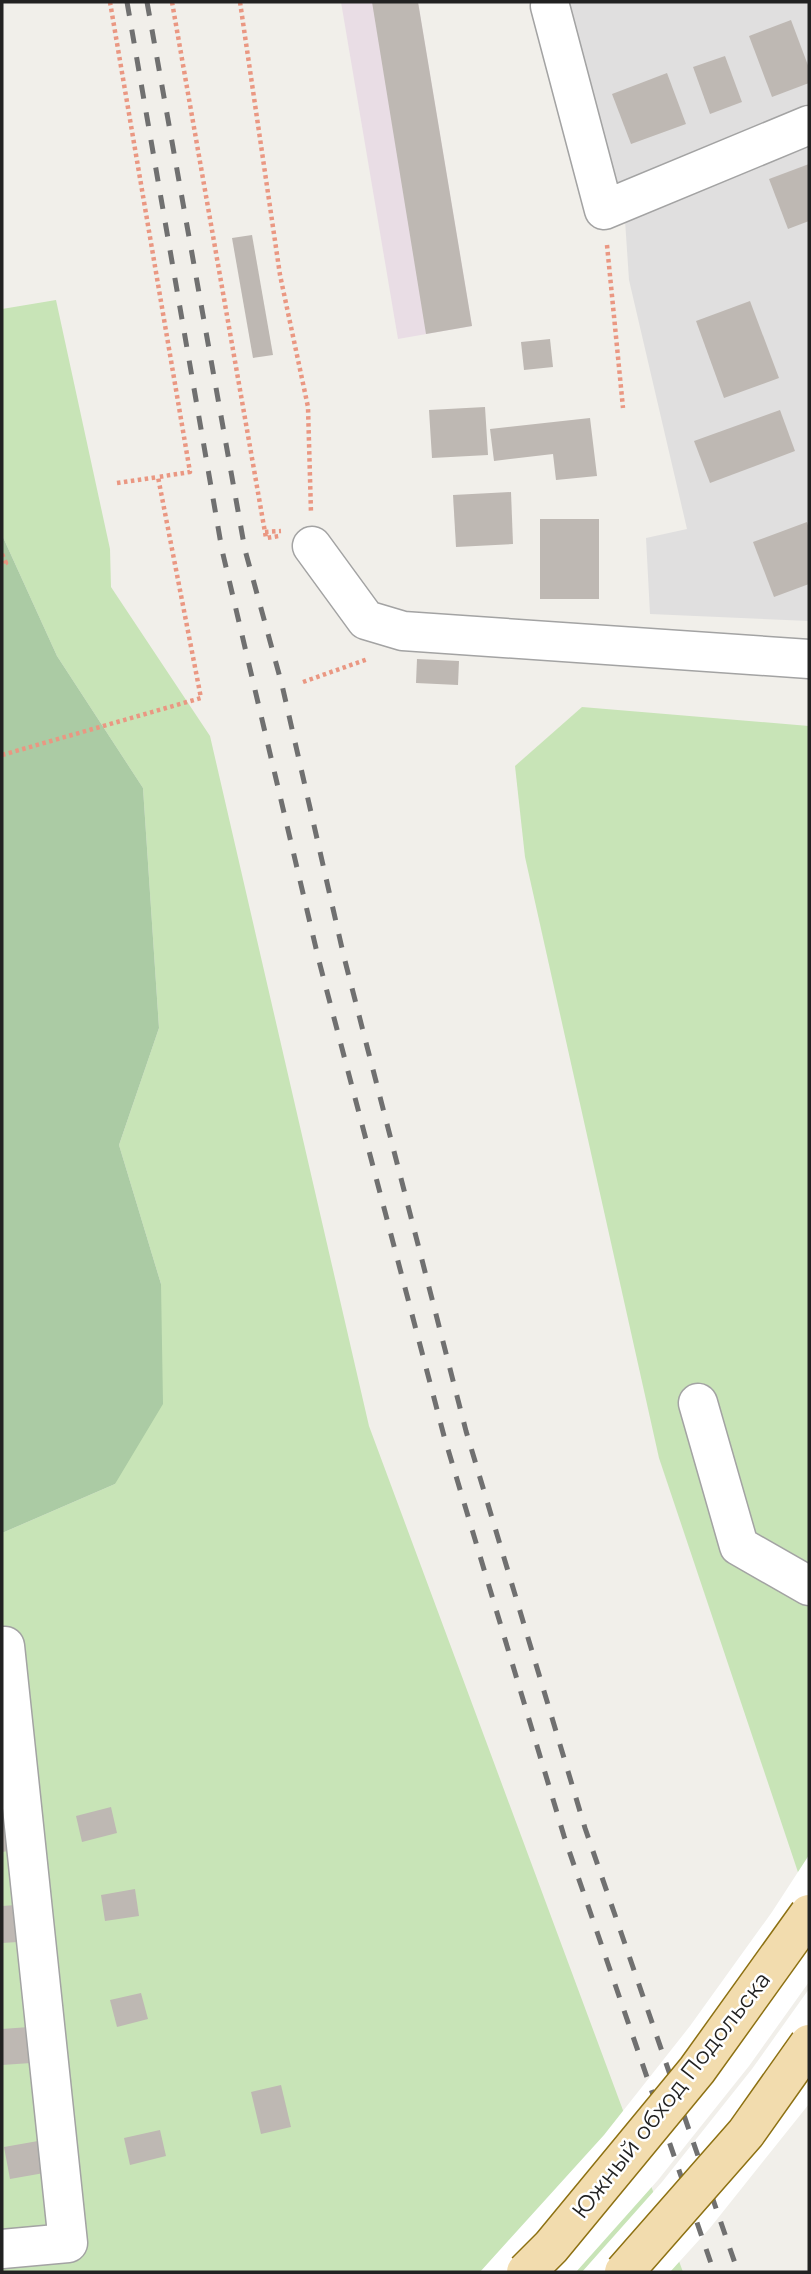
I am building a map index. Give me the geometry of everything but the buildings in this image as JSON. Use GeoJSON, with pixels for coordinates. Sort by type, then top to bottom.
{"type":"FeatureCollection","features":[{"type":"Feature","properties":{"kind":"main road","name":"Южный обход Подольска"},"geometry":{"type":"LineString","coordinates":[[526,2272],[551,2247],[696,2070],[809,1914]]}},
{"type":"Feature","properties":{"kind":"main road"},"geometry":{"type":"LineString","coordinates":[[624,2272],[746,2133],[809,2044]]}},
{"type":"Feature","properties":{"kind":"street"},"geometry":{"type":"LineString","coordinates":[[550,6],[604,210],[809,125]]}},
{"type":"Feature","properties":{"kind":"street"},"geometry":{"type":"LineString","coordinates":[[312,546],[366,620],[403,631],[809,659]]}},
{"type":"Feature","properties":{"kind":"street"},"geometry":{"type":"LineString","coordinates":[[698,1404],[739,1546],[809,1586]]}},
{"type":"Feature","properties":{"kind":"street"},"geometry":{"type":"LineString","coordinates":[[2,2249],[68,2243],[5,1646]]}},
{"type":"Feature","properties":{"kind":"path"},"geometry":{"type":"LineString","coordinates":[[110,2],[190,472],[117,483]]}},
{"type":"Feature","properties":{"kind":"path"},"geometry":{"type":"LineString","coordinates":[[172,2],[265,532],[274,534]]}},
{"type":"Feature","properties":{"kind":"path"},"geometry":{"type":"LineString","coordinates":[[240,2],[279,275],[309,407],[312,546]]}},
{"type":"Feature","properties":{"kind":"path"},"geometry":{"type":"LineString","coordinates":[[604,210],[622,408]]}},
{"type":"Feature","properties":{"kind":"path"},"geometry":{"type":"LineString","coordinates":[[2,755],[201,698],[158,477]]}},
{"type":"Feature","properties":{"kind":"path"},"geometry":{"type":"LineString","coordinates":[[2,554],[6,563],[2,565]]}},
{"type":"Feature","properties":{"kind":"shaded area"},"geometry":{"type":"Polygon","coordinates":[[[341,2],[418,2],[472,326],[398,339],[341,2]]]}},
{"type":"Feature","properties":{"kind":"shaded area"},"geometry":{"type":"Polygon","coordinates":[[[558,2],[809,2],[809,106],[605,191],[558,2]]]}},
{"type":"Feature","properties":{"kind":"shaded area"},"geometry":{"type":"Polygon","coordinates":[[[809,145],[809,621],[650,614],[646,538],[687,529],[629,280],[625,220],[809,145]]]}},
{"type":"Feature","properties":{"kind":"green space"},"geometry":{"type":"Polygon","coordinates":[[[56,300],[110,549],[111,587],[210,736],[369,1426],[683,2272],[2,2272],[2,1533],[115,1484],[161,1284],[119,1145],[159,1028],[143,788],[57,656],[2,535],[2,309],[56,300]]]}},
{"type":"Feature","properties":{"kind":"green space"},"geometry":{"type":"Polygon","coordinates":[[[2,535],[57,656],[143,788],[159,1028],[119,1145],[161,1284],[163,1404],[115,1484],[2,1533],[2,535]]]}},
{"type":"Feature","properties":{"kind":"green space"},"geometry":{"type":"Polygon","coordinates":[[[582,707],[809,726],[809,1905],[659,1458],[525,857],[515,766],[582,707]]]}},
{"type":"Feature","properties":{"kind":"pier"},"geometry":{"type":"Polygon","coordinates":[[[809,1855],[809,1982],[749,2066],[658,2180],[576,2272],[480,2272],[604,2135],[690,2026],[772,1912],[809,1855]]]}},
{"type":"Feature","properties":{"kind":"pier"},"geometry":{"type":"Polygon","coordinates":[[[809,1989],[809,2104],[710,2228],[670,2272],[582,2272],[662,2182],[752,2069],[809,1989]]]}},
{"type":"Feature","properties":{"kind":"railway"},"geometry":{"type":"LineString","coordinates":[[127,2],[222,550],[319,961],[444,1436],[564,1836],[714,2272]]}},
{"type":"Feature","properties":{"kind":"railway"},"geometry":{"type":"LineString","coordinates":[[147,2],[245,550],[282,685],[344,957],[466,1431],[585,1828],[738,2272]]}}]}
